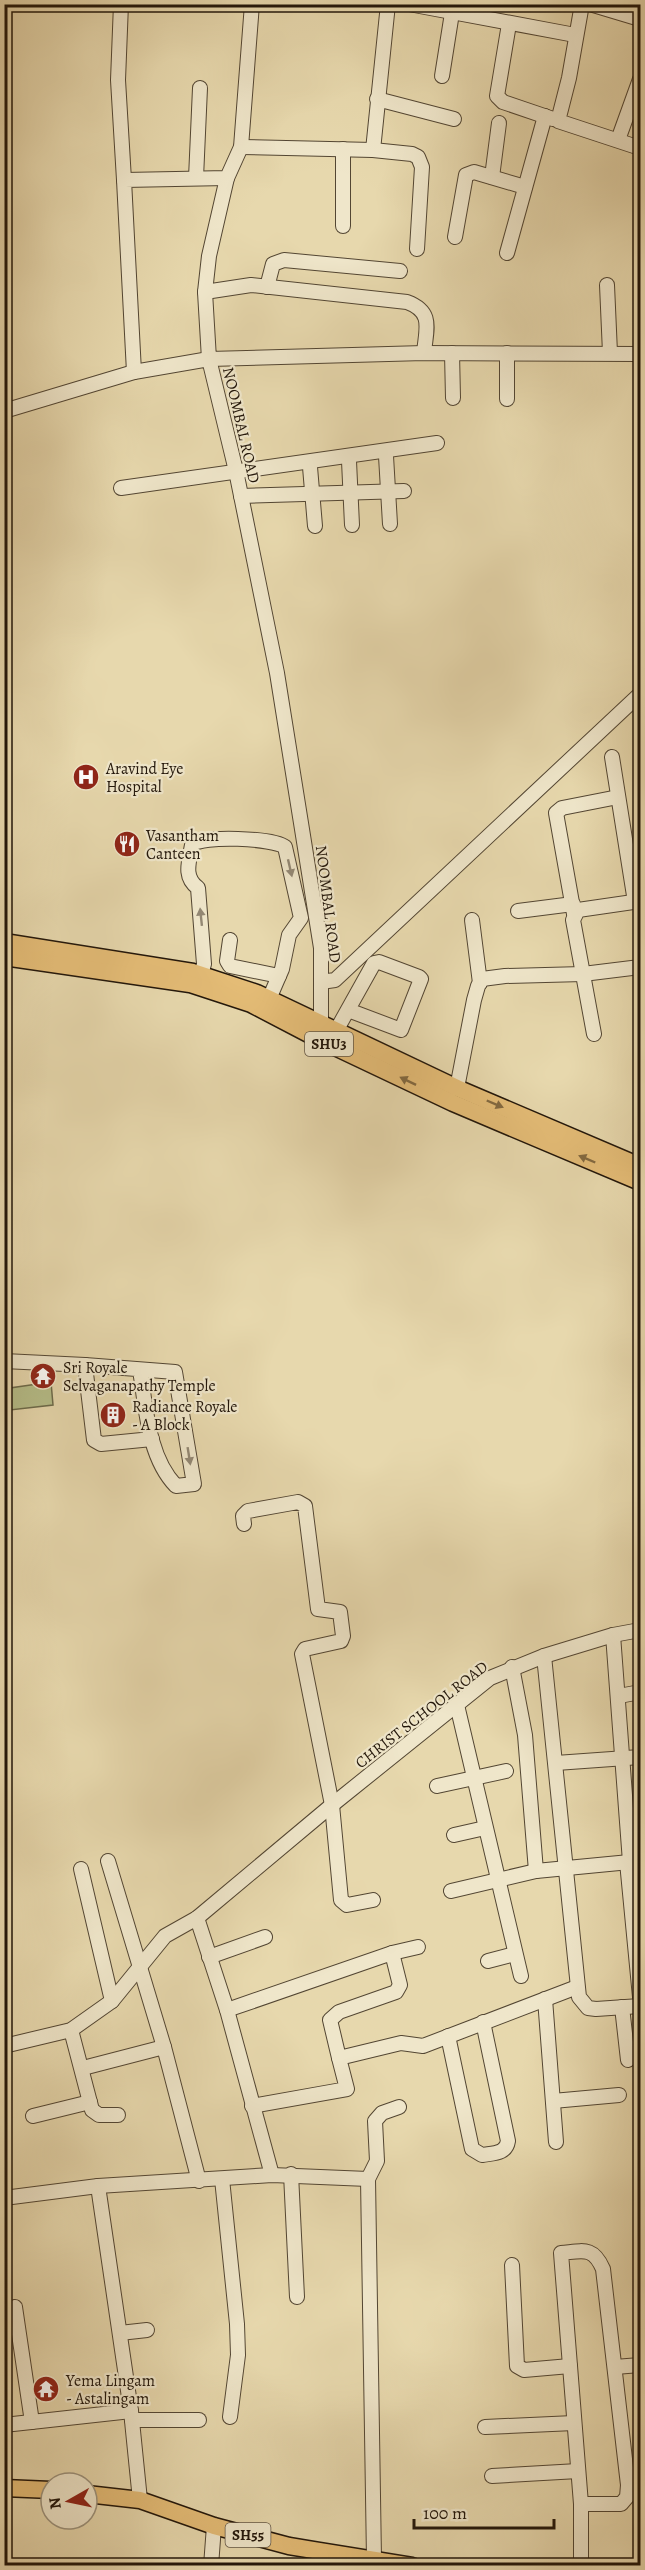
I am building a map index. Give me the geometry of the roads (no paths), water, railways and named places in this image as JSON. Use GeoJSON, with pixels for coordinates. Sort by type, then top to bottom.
{"type":"FeatureCollection","features":[{"type":"Feature","properties":{"kind":"main road","name":"SHU3"},"geometry":{"type":"LineString","coordinates":[[4,942],[201,975],[269,999],[453,1103],[640,1182]]}},
{"type":"Feature","properties":{"kind":"main road","name":"SHU3"},"geometry":{"type":"LineString","coordinates":[[4,957],[190,984],[251,1004],[326,1032],[640,1166]]}},
{"type":"Feature","properties":{"kind":"main road"},"geometry":{"type":"LineString","coordinates":[[4,2488],[39,2489]]}},
{"type":"Feature","properties":{"kind":"main road","name":"SH55"},"geometry":{"type":"LineString","coordinates":[[99,2495],[140,2500],[214,2526],[289,2546],[412,2565]]}},
{"type":"Feature","properties":{"kind":"street"},"geometry":{"type":"LineString","coordinates":[[121,4],[118,80],[134,372]]}},
{"type":"Feature","properties":{"kind":"street"},"geometry":{"type":"LineString","coordinates":[[252,4],[241,147],[227,178],[209,256],[205,292],[209,359],[424,353],[640,354]]}},
{"type":"Feature","properties":{"kind":"street"},"geometry":{"type":"LineString","coordinates":[[373,150],[388,4]]}},
{"type":"Feature","properties":{"kind":"street"},"geometry":{"type":"LineString","coordinates":[[409,4],[575,35]]}},
{"type":"Feature","properties":{"kind":"street"},"geometry":{"type":"LineString","coordinates":[[507,253],[525,187],[569,78],[582,4]]}},
{"type":"Feature","properties":{"kind":"street"},"geometry":{"type":"LineString","coordinates":[[590,4],[640,19]]}},
{"type":"Feature","properties":{"kind":"street"},"geometry":{"type":"LineString","coordinates":[[442,76],[452,13]]}},
{"type":"Feature","properties":{"kind":"street"},"geometry":{"type":"LineString","coordinates":[[510,24],[497,96],[503,102],[640,148]]}},
{"type":"Feature","properties":{"kind":"street"},"geometry":{"type":"LineString","coordinates":[[618,140],[640,79]]}},
{"type":"Feature","properties":{"kind":"street"},"geometry":{"type":"LineString","coordinates":[[196,178],[200,88]]}},
{"type":"Feature","properties":{"kind":"street"},"geometry":{"type":"LineString","coordinates":[[377,99],[454,119]]}},
{"type":"Feature","properties":{"kind":"street"},"geometry":{"type":"LineString","coordinates":[[492,177],[499,123]]}},
{"type":"Feature","properties":{"kind":"street"},"geometry":{"type":"LineString","coordinates":[[241,147],[373,150],[412,154],[422,162],[417,249]]}},
{"type":"Feature","properties":{"kind":"street"},"geometry":{"type":"LineString","coordinates":[[343,149],[343,226]]}},
{"type":"Feature","properties":{"kind":"street"},"geometry":{"type":"LineString","coordinates":[[455,237],[466,175],[474,172],[525,187]]}},
{"type":"Feature","properties":{"kind":"street"},"geometry":{"type":"LineString","coordinates":[[124,180],[227,178]]}},
{"type":"Feature","properties":{"kind":"street"},"geometry":{"type":"LineString","coordinates":[[267,287],[273,264],[284,260],[400,271]]}},
{"type":"Feature","properties":{"kind":"street"},"geometry":{"type":"LineString","coordinates":[[205,292],[251,285],[406,302],[423,310],[427,317],[424,353]]}},
{"type":"Feature","properties":{"kind":"street"},"geometry":{"type":"LineString","coordinates":[[607,285],[610,353]]}},
{"type":"Feature","properties":{"kind":"street"},"geometry":{"type":"LineString","coordinates":[[452,353],[453,398]]}},
{"type":"Feature","properties":{"kind":"street"},"geometry":{"type":"LineString","coordinates":[[507,353],[507,399]]}},
{"type":"Feature","properties":{"kind":"street","name":"NOOMBAL ROAD"},"geometry":{"type":"LineString","coordinates":[[4,411],[134,372],[209,359],[236,471],[279,683],[321,948],[321,982],[326,1032]]}},
{"type":"Feature","properties":{"kind":"street"},"geometry":{"type":"LineString","coordinates":[[121,488],[437,443]]}},
{"type":"Feature","properties":{"kind":"street"},"geometry":{"type":"LineString","coordinates":[[386,456],[390,524]]}},
{"type":"Feature","properties":{"kind":"street"},"geometry":{"type":"LineString","coordinates":[[349,461],[352,525]]}},
{"type":"Feature","properties":{"kind":"street"},"geometry":{"type":"LineString","coordinates":[[310,467],[315,526]]}},
{"type":"Feature","properties":{"kind":"street"},"geometry":{"type":"LineString","coordinates":[[241,496],[404,491]]}},
{"type":"Feature","properties":{"kind":"street"},"geometry":{"type":"LineString","coordinates":[[321,982],[335,980],[640,694]]}},
{"type":"Feature","properties":{"kind":"street"},"geometry":{"type":"LineString","coordinates":[[518,911],[578,910],[638,902],[612,757]]}},
{"type":"Feature","properties":{"kind":"street"},"geometry":{"type":"LineString","coordinates":[[594,1034],[556,813],[562,808],[618,797]]}},
{"type":"Feature","properties":{"kind":"street"},"geometry":{"type":"LineString","coordinates":[[201,975],[204,954],[198,888],[190,881],[188,870],[192,845],[200,840],[274,842],[285,848],[300,912],[299,922],[289,935],[286,955],[269,999]]}},
{"type":"Feature","properties":{"kind":"street"},"geometry":{"type":"LineString","coordinates":[[457,1088],[480,983],[472,920]]}},
{"type":"Feature","properties":{"kind":"street"},"geometry":{"type":"LineString","coordinates":[[4,936],[37,946]]}},
{"type":"Feature","properties":{"kind":"street"},"geometry":{"type":"LineString","coordinates":[[230,940],[227,962],[230,966],[279,976]]}},
{"type":"Feature","properties":{"kind":"street"},"geometry":{"type":"LineString","coordinates":[[326,1032],[348,1010],[374,963],[379,962],[420,977],[421,980],[404,1029],[401,1030],[348,1010]]}},
{"type":"Feature","properties":{"kind":"street"},"geometry":{"type":"LineString","coordinates":[[480,983],[482,979],[505,976],[583,974],[640,967]]}},
{"type":"Feature","properties":{"kind":"street"},"geometry":{"type":"LineString","coordinates":[[4,1361],[175,1372],[194,1484],[176,1486],[165,1475],[152,1438],[140,1370]]}},
{"type":"Feature","properties":{"kind":"street"},"geometry":{"type":"LineString","coordinates":[[4,1367],[16,1367],[22,1363]]}},
{"type":"Feature","properties":{"kind":"street"},"geometry":{"type":"LineString","coordinates":[[85,1365],[94,1440],[100,1444],[152,1438]]}},
{"type":"Feature","properties":{"kind":"street"},"geometry":{"type":"LineString","coordinates":[[244,1524],[243,1516],[248,1510],[298,1502],[305,1506],[318,1609],[340,1612],[343,1636],[341,1641],[304,1649],[302,1654],[332,1805],[341,1900],[347,1905],[373,1900]]}},
{"type":"Feature","properties":{"kind":"street","name":"CHRIST SCHOOL ROAD"},"geometry":{"type":"LineString","coordinates":[[71,2030],[112,2001],[165,1936],[197,1918],[332,1805],[490,1678],[512,1667],[544,1656],[613,1635],[640,1630]]}},
{"type":"Feature","properties":{"kind":"street"},"geometry":{"type":"LineString","coordinates":[[613,1635],[632,1861],[640,1997]]}},
{"type":"Feature","properties":{"kind":"street"},"geometry":{"type":"LineString","coordinates":[[544,1656],[579,1997],[588,2008],[640,2006]]}},
{"type":"Feature","properties":{"kind":"street"},"geometry":{"type":"LineString","coordinates":[[512,1667],[525,1735],[536,1871]]}},
{"type":"Feature","properties":{"kind":"street"},"geometry":{"type":"LineString","coordinates":[[619,1696],[635,1693]]}},
{"type":"Feature","properties":{"kind":"street"},"geometry":{"type":"LineString","coordinates":[[457,1705],[521,1976]]}},
{"type":"Feature","properties":{"kind":"street"},"geometry":{"type":"LineString","coordinates":[[556,1763],[640,1757]]}},
{"type":"Feature","properties":{"kind":"street"},"geometry":{"type":"LineString","coordinates":[[437,1786],[506,1771]]}},
{"type":"Feature","properties":{"kind":"street"},"geometry":{"type":"LineString","coordinates":[[454,1835],[485,1828]]}},
{"type":"Feature","properties":{"kind":"street"},"geometry":{"type":"LineString","coordinates":[[108,1861],[138,1967],[164,2047],[200,2181]]}},
{"type":"Feature","properties":{"kind":"street"},"geometry":{"type":"LineString","coordinates":[[451,1891],[536,1871],[632,1861]]}},
{"type":"Feature","properties":{"kind":"street"},"geometry":{"type":"LineString","coordinates":[[81,1869],[112,2001]]}},
{"type":"Feature","properties":{"kind":"street"},"geometry":{"type":"LineString","coordinates":[[197,1918],[227,2010],[272,2175]]}},
{"type":"Feature","properties":{"kind":"street"},"geometry":{"type":"LineString","coordinates":[[209,1957],[265,1936]]}},
{"type":"Feature","properties":{"kind":"street"},"geometry":{"type":"LineString","coordinates":[[227,2010],[392,1953],[418,1947]]}},
{"type":"Feature","properties":{"kind":"street"},"geometry":{"type":"LineString","coordinates":[[252,2106],[347,2089],[330,2020],[339,2012],[396,1992],[400,1985],[392,1953]]}},
{"type":"Feature","properties":{"kind":"street"},"geometry":{"type":"LineString","coordinates":[[489,1961],[515,1954]]}},
{"type":"Feature","properties":{"kind":"street"},"geometry":{"type":"LineString","coordinates":[[339,2058],[401,2043],[423,2046],[578,1987]]}},
{"type":"Feature","properties":{"kind":"street"},"geometry":{"type":"LineString","coordinates":[[545,1999],[556,2142]]}},
{"type":"Feature","properties":{"kind":"street"},"geometry":{"type":"LineString","coordinates":[[622,2007],[628,2060]]}},
{"type":"Feature","properties":{"kind":"street"},"geometry":{"type":"LineString","coordinates":[[448,2036],[472,2149],[482,2155],[501,2152],[506,2149],[508,2141],[483,2022]]}},
{"type":"Feature","properties":{"kind":"street"},"geometry":{"type":"LineString","coordinates":[[4,2046],[71,2030],[83,2068],[92,2110],[96,2114],[118,2115]]}},
{"type":"Feature","properties":{"kind":"street"},"geometry":{"type":"LineString","coordinates":[[83,2068],[164,2047]]}},
{"type":"Feature","properties":{"kind":"street"},"geometry":{"type":"LineString","coordinates":[[553,2101],[619,2095]]}},
{"type":"Feature","properties":{"kind":"street"},"geometry":{"type":"LineString","coordinates":[[33,2116],[90,2102]]}},
{"type":"Feature","properties":{"kind":"street"},"geometry":{"type":"LineString","coordinates":[[374,2559],[368,2179],[377,2161],[375,2121],[382,2113],[399,2107]]}},
{"type":"Feature","properties":{"kind":"street"},"geometry":{"type":"LineString","coordinates":[[291,2174],[297,2297]]}},
{"type":"Feature","properties":{"kind":"street"},"geometry":{"type":"LineString","coordinates":[[4,2198],[98,2186],[291,2174],[368,2179]]}},
{"type":"Feature","properties":{"kind":"street"},"geometry":{"type":"LineString","coordinates":[[222,2179],[237,2324],[238,2355],[230,2416]]}},
{"type":"Feature","properties":{"kind":"street"},"geometry":{"type":"LineString","coordinates":[[98,2186],[132,2416],[140,2500]]}},
{"type":"Feature","properties":{"kind":"street"},"geometry":{"type":"LineString","coordinates":[[581,2505],[621,2504],[634,2485],[615,2367],[603,2270],[598,2259],[585,2250],[561,2253],[581,2505],[581,2565]]}},
{"type":"Feature","properties":{"kind":"street"},"geometry":{"type":"LineString","coordinates":[[512,2265],[517,2366],[524,2370],[570,2366]]}},
{"type":"Feature","properties":{"kind":"street"},"geometry":{"type":"LineString","coordinates":[[15,2307],[32,2422]]}},
{"type":"Feature","properties":{"kind":"street"},"geometry":{"type":"LineString","coordinates":[[120,2333],[147,2330]]}},
{"type":"Feature","properties":{"kind":"street"},"geometry":{"type":"LineString","coordinates":[[615,2367],[640,2365]]}},
{"type":"Feature","properties":{"kind":"street"},"geometry":{"type":"LineString","coordinates":[[4,2425],[132,2416],[199,2420]]}},
{"type":"Feature","properties":{"kind":"street"},"geometry":{"type":"LineString","coordinates":[[484,2427],[574,2423]]}},
{"type":"Feature","properties":{"kind":"street"},"geometry":{"type":"LineString","coordinates":[[492,2476],[578,2471]]}},
{"type":"Feature","properties":{"kind":"street"},"geometry":{"type":"LineString","coordinates":[[211,2565],[214,2526]]}},
{"type":"Feature","properties":{"kind":"place","name":"Aravind Eye Hospital"},"geometry":{"type":"Point","coordinates":[86,777]}},
{"type":"Feature","properties":{"kind":"place","name":"Vasantham Canteen"},"geometry":{"type":"Point","coordinates":[127,844]}},
{"type":"Feature","properties":{"kind":"place","name":"Sri Royale Selvaganapathy Temple"},"geometry":{"type":"Point","coordinates":[43,1376]}},
{"type":"Feature","properties":{"kind":"place","name":"Radiance Royale - A Block"},"geometry":{"type":"Point","coordinates":[113,1415]}},
{"type":"Feature","properties":{"kind":"place","name":"Yema Lingam - Astalingam"},"geometry":{"type":"Point","coordinates":[46,2389]}}]}
